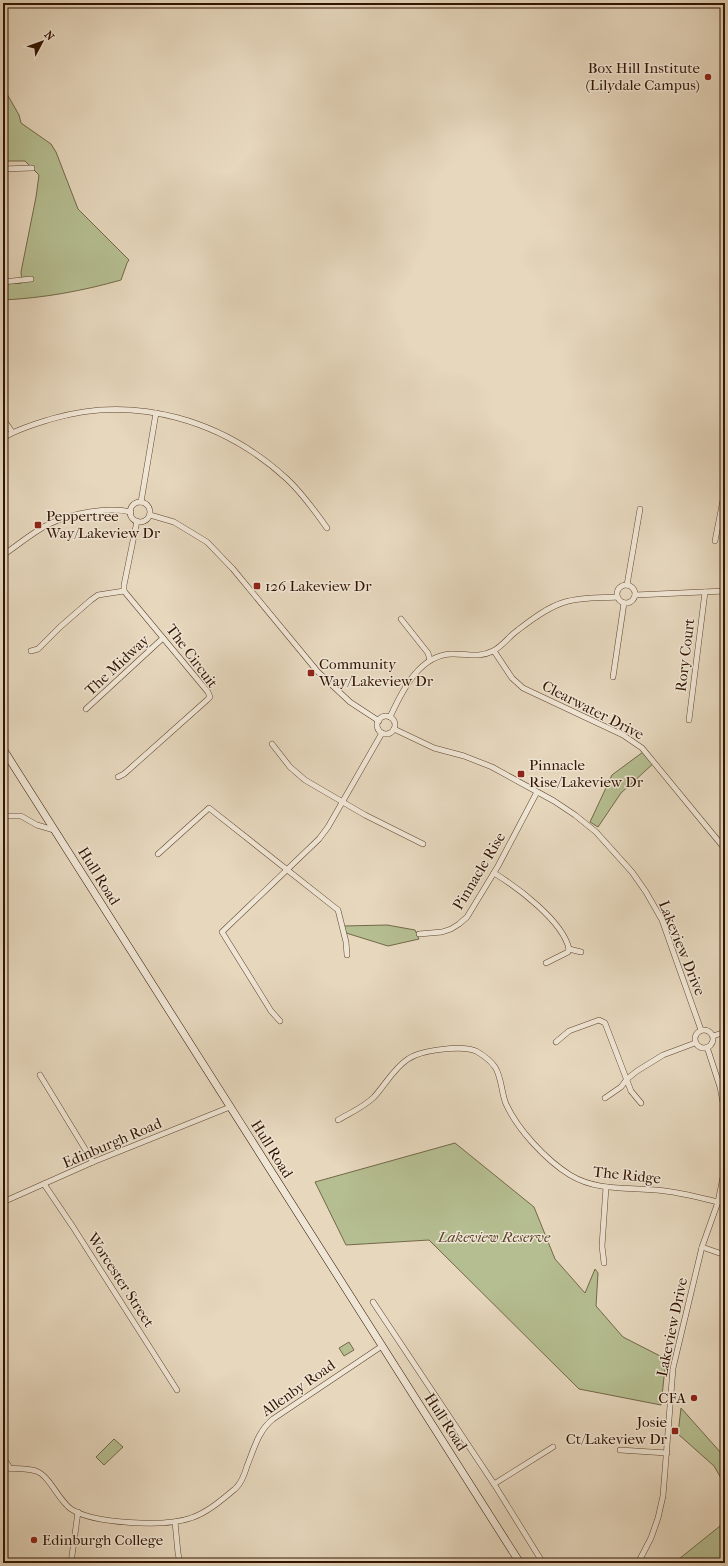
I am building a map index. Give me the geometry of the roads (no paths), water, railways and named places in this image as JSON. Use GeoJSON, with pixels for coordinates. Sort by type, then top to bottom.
{"type":"FeatureCollection","features":[{"type":"Feature","properties":{"kind":"main road","name":"Hull Road"},"geometry":{"type":"LineString","coordinates":[[3,749],[520,1563]]}},
{"type":"Feature","properties":{"kind":"street"},"geometry":{"type":"LineString","coordinates":[[3,171],[32,168]]}},
{"type":"Feature","properties":{"kind":"street"},"geometry":{"type":"LineString","coordinates":[[3,282],[31,279]]}},
{"type":"Feature","properties":{"kind":"street"},"geometry":{"type":"LineString","coordinates":[[3,438],[12,432],[66,415],[91,410],[137,409],[201,424],[234,440],[288,479],[315,510],[327,528]]}},
{"type":"Feature","properties":{"kind":"street"},"geometry":{"type":"LineString","coordinates":[[140,502],[156,413]]}},
{"type":"Feature","properties":{"kind":"street"},"geometry":{"type":"LineString","coordinates":[[3,419],[12,432]]}},
{"type":"Feature","properties":{"kind":"street"},"geometry":{"type":"LineString","coordinates":[[715,541],[725,490]]}},
{"type":"Feature","properties":{"kind":"street"},"geometry":{"type":"LineString","coordinates":[[140,502],[135,504],[131,512],[132,517],[137,521],[143,521],[150,515]]}},
{"type":"Feature","properties":{"kind":"street"},"geometry":{"type":"LineString","coordinates":[[140,502],[148,506],[150,515]]}},
{"type":"Feature","properties":{"kind":"street"},"geometry":{"type":"LineString","coordinates":[[627,585],[640,509]]}},
{"type":"Feature","properties":{"kind":"street"},"geometry":{"type":"LineString","coordinates":[[3,555],[50,524],[67,517],[105,510],[131,512]]}},
{"type":"Feature","properties":{"kind":"street"},"geometry":{"type":"LineString","coordinates":[[150,515],[174,522],[207,542],[233,568],[318,672],[350,702],[379,721]]}},
{"type":"Feature","properties":{"kind":"street"},"geometry":{"type":"LineString","coordinates":[[31,651],[38,649],[94,597],[124,591],[137,521]]}},
{"type":"Feature","properties":{"kind":"street"},"geometry":{"type":"LineString","coordinates":[[627,585],[632,587],[635,595],[633,600],[624,603],[617,597],[617,590],[621,586],[627,585]]}},
{"type":"Feature","properties":{"kind":"street","name":"The Circuit"},"geometry":{"type":"LineString","coordinates":[[118,777],[124,774],[210,696],[135,602],[127,596],[124,591]]}},
{"type":"Feature","properties":{"kind":"street"},"geometry":{"type":"LineString","coordinates":[[635,595],[725,591]]}},
{"type":"Feature","properties":{"kind":"street","name":"Rory Court"},"geometry":{"type":"LineString","coordinates":[[689,720],[705,592]]}},
{"type":"Feature","properties":{"kind":"street"},"geometry":{"type":"LineString","coordinates":[[390,717],[402,692],[421,668],[430,660],[445,654],[479,656],[494,651],[517,630],[556,605],[576,599],[617,597]]}},
{"type":"Feature","properties":{"kind":"street"},"geometry":{"type":"LineString","coordinates":[[613,676],[624,603]]}},
{"type":"Feature","properties":{"kind":"street"},"geometry":{"type":"LineString","coordinates":[[401,619],[428,653],[430,660]]}},
{"type":"Feature","properties":{"kind":"street","name":"The Midway"},"geometry":{"type":"LineString","coordinates":[[86,709],[163,638]]}},
{"type":"Feature","properties":{"kind":"street","name":"Clearwater Drive"},"geometry":{"type":"LineString","coordinates":[[494,651],[512,678],[523,688],[623,735],[642,748],[725,849]]}},
{"type":"Feature","properties":{"kind":"street"},"geometry":{"type":"LineString","coordinates":[[384,716],[390,717],[395,722],[394,729],[388,734],[382,733],[378,728],[379,721],[384,716]]}},
{"type":"Feature","properties":{"kind":"street","name":"Lakeview Drive"},"geometry":{"type":"LineString","coordinates":[[394,729],[434,748],[478,761],[554,801],[596,832],[641,886],[662,920],[701,1030]]}},
{"type":"Feature","properties":{"kind":"street"},"geometry":{"type":"LineString","coordinates":[[280,1021],[271,1011],[222,932],[319,839],[382,733]]}},
{"type":"Feature","properties":{"kind":"street"},"geometry":{"type":"LineString","coordinates":[[272,744],[290,767],[306,780],[365,815],[422,844]]}},
{"type":"Feature","properties":{"kind":"street","name":"Pinnacle Rise"},"geometry":{"type":"LineString","coordinates":[[419,934],[442,932],[459,924],[474,906],[494,873],[537,792]]}},
{"type":"Feature","properties":{"kind":"street"},"geometry":{"type":"LineString","coordinates":[[158,854],[209,808],[338,910],[346,942],[347,955]]}},
{"type":"Feature","properties":{"kind":"street"},"geometry":{"type":"LineString","coordinates":[[3,816],[21,816],[37,825],[54,830]]}},
{"type":"Feature","properties":{"kind":"street"},"geometry":{"type":"LineString","coordinates":[[494,873],[516,887],[544,912],[564,937],[569,949]]}},
{"type":"Feature","properties":{"kind":"street"},"geometry":{"type":"LineString","coordinates":[[569,949],[581,952]]}},
{"type":"Feature","properties":{"kind":"street"},"geometry":{"type":"LineString","coordinates":[[546,963],[568,952],[569,949]]}},
{"type":"Feature","properties":{"kind":"street"},"geometry":{"type":"LineString","coordinates":[[556,1042],[569,1031],[599,1020],[605,1023],[631,1091],[642,1103]]}},
{"type":"Feature","properties":{"kind":"street"},"geometry":{"type":"LineString","coordinates":[[695,1043],[696,1034],[701,1030],[708,1031],[713,1036]]}},
{"type":"Feature","properties":{"kind":"street"},"geometry":{"type":"LineString","coordinates":[[713,1036],[725,1032]]}},
{"type":"Feature","properties":{"kind":"street"},"geometry":{"type":"LineString","coordinates":[[707,1048],[712,1043],[713,1036]]}},
{"type":"Feature","properties":{"kind":"street"},"geometry":{"type":"LineString","coordinates":[[695,1043],[702,1048],[707,1048]]}},
{"type":"Feature","properties":{"kind":"street"},"geometry":{"type":"LineString","coordinates":[[605,1098],[621,1087],[627,1079],[663,1054],[695,1043]]}},
{"type":"Feature","properties":{"kind":"street"},"geometry":{"type":"LineString","coordinates":[[707,1048],[720,1087],[725,1113]]}},
{"type":"Feature","properties":{"kind":"street","name":"The Ridge"},"geometry":{"type":"LineString","coordinates":[[338,1120],[372,1098],[408,1058],[423,1053],[440,1050],[462,1049],[475,1051],[486,1058],[495,1067],[500,1077],[506,1104],[516,1121],[539,1150],[571,1175],[591,1185],[664,1190],[718,1202]]}},
{"type":"Feature","properties":{"kind":"street"},"geometry":{"type":"LineString","coordinates":[[40,1075],[93,1162]]}},
{"type":"Feature","properties":{"kind":"street","name":"Edinburgh Road"},"geometry":{"type":"LineString","coordinates":[[3,1202],[93,1162],[230,1107]]}},
{"type":"Feature","properties":{"kind":"street","name":"Lakeview Drive"},"geometry":{"type":"LineString","coordinates":[[638,1563],[651,1538],[658,1518],[663,1496],[673,1368],[702,1247],[718,1202],[725,1168]]}},
{"type":"Feature","properties":{"kind":"street","name":"Worcester Street"},"geometry":{"type":"LineString","coordinates":[[44,1184],[177,1390]]}},
{"type":"Feature","properties":{"kind":"street"},"geometry":{"type":"LineString","coordinates":[[604,1263],[602,1246],[606,1187]]}},
{"type":"Feature","properties":{"kind":"street"},"geometry":{"type":"LineString","coordinates":[[702,1247],[725,1255]]}},
{"type":"Feature","properties":{"kind":"street","name":"Hull Road"},"geometry":{"type":"LineString","coordinates":[[373,1302],[494,1484],[543,1563]]}},
{"type":"Feature","properties":{"kind":"street","name":"Allenby Road"},"geometry":{"type":"LineString","coordinates":[[3,1468],[23,1468],[38,1472],[49,1482],[59,1497],[72,1509],[85,1515],[146,1524],[175,1522],[190,1519],[203,1513],[238,1486],[264,1426],[382,1346]]}},
{"type":"Feature","properties":{"kind":"street"},"geometry":{"type":"LineString","coordinates":[[494,1484],[552,1447]]}},
{"type":"Feature","properties":{"kind":"street"},"geometry":{"type":"LineString","coordinates":[[620,1450],[667,1453]]}},
{"type":"Feature","properties":{"kind":"street"},"geometry":{"type":"LineString","coordinates":[[3,1457],[10,1468]]}},
{"type":"Feature","properties":{"kind":"street"},"geometry":{"type":"LineString","coordinates":[[70,1563],[78,1512]]}},
{"type":"Feature","properties":{"kind":"street"},"geometry":{"type":"LineString","coordinates":[[175,1522],[180,1563]]}},
{"type":"Feature","properties":{"kind":"place","name":"Box Hill Institute (Lilydale Campus)"},"geometry":{"type":"Point","coordinates":[708,77]}},
{"type":"Feature","properties":{"kind":"place","name":"Peppertree Way/Lakeview Dr"},"geometry":{"type":"Point","coordinates":[38,525]}},
{"type":"Feature","properties":{"kind":"place","name":"126 Lakeview Dr"},"geometry":{"type":"Point","coordinates":[257,586]}},
{"type":"Feature","properties":{"kind":"place","name":"Community Way/Lakeview Dr"},"geometry":{"type":"Point","coordinates":[311,673]}},
{"type":"Feature","properties":{"kind":"place","name":"Pinnacle Rise/Lakeview Dr"},"geometry":{"type":"Point","coordinates":[521,774]}},
{"type":"Feature","properties":{"kind":"place","name":"CFA"},"geometry":{"type":"Point","coordinates":[694,1398]}},
{"type":"Feature","properties":{"kind":"place","name":"Josie Ct/Lakeview Dr"},"geometry":{"type":"Point","coordinates":[675,1431]}},
{"type":"Feature","properties":{"kind":"place","name":"Edinburgh College"},"geometry":{"type":"Point","coordinates":[34,1540]}},
{"type":"Feature","properties":{"kind":"park label","name":"Lakeview Reserve"},"geometry":{"type":"Point","coordinates":[494,1237]}}]}
